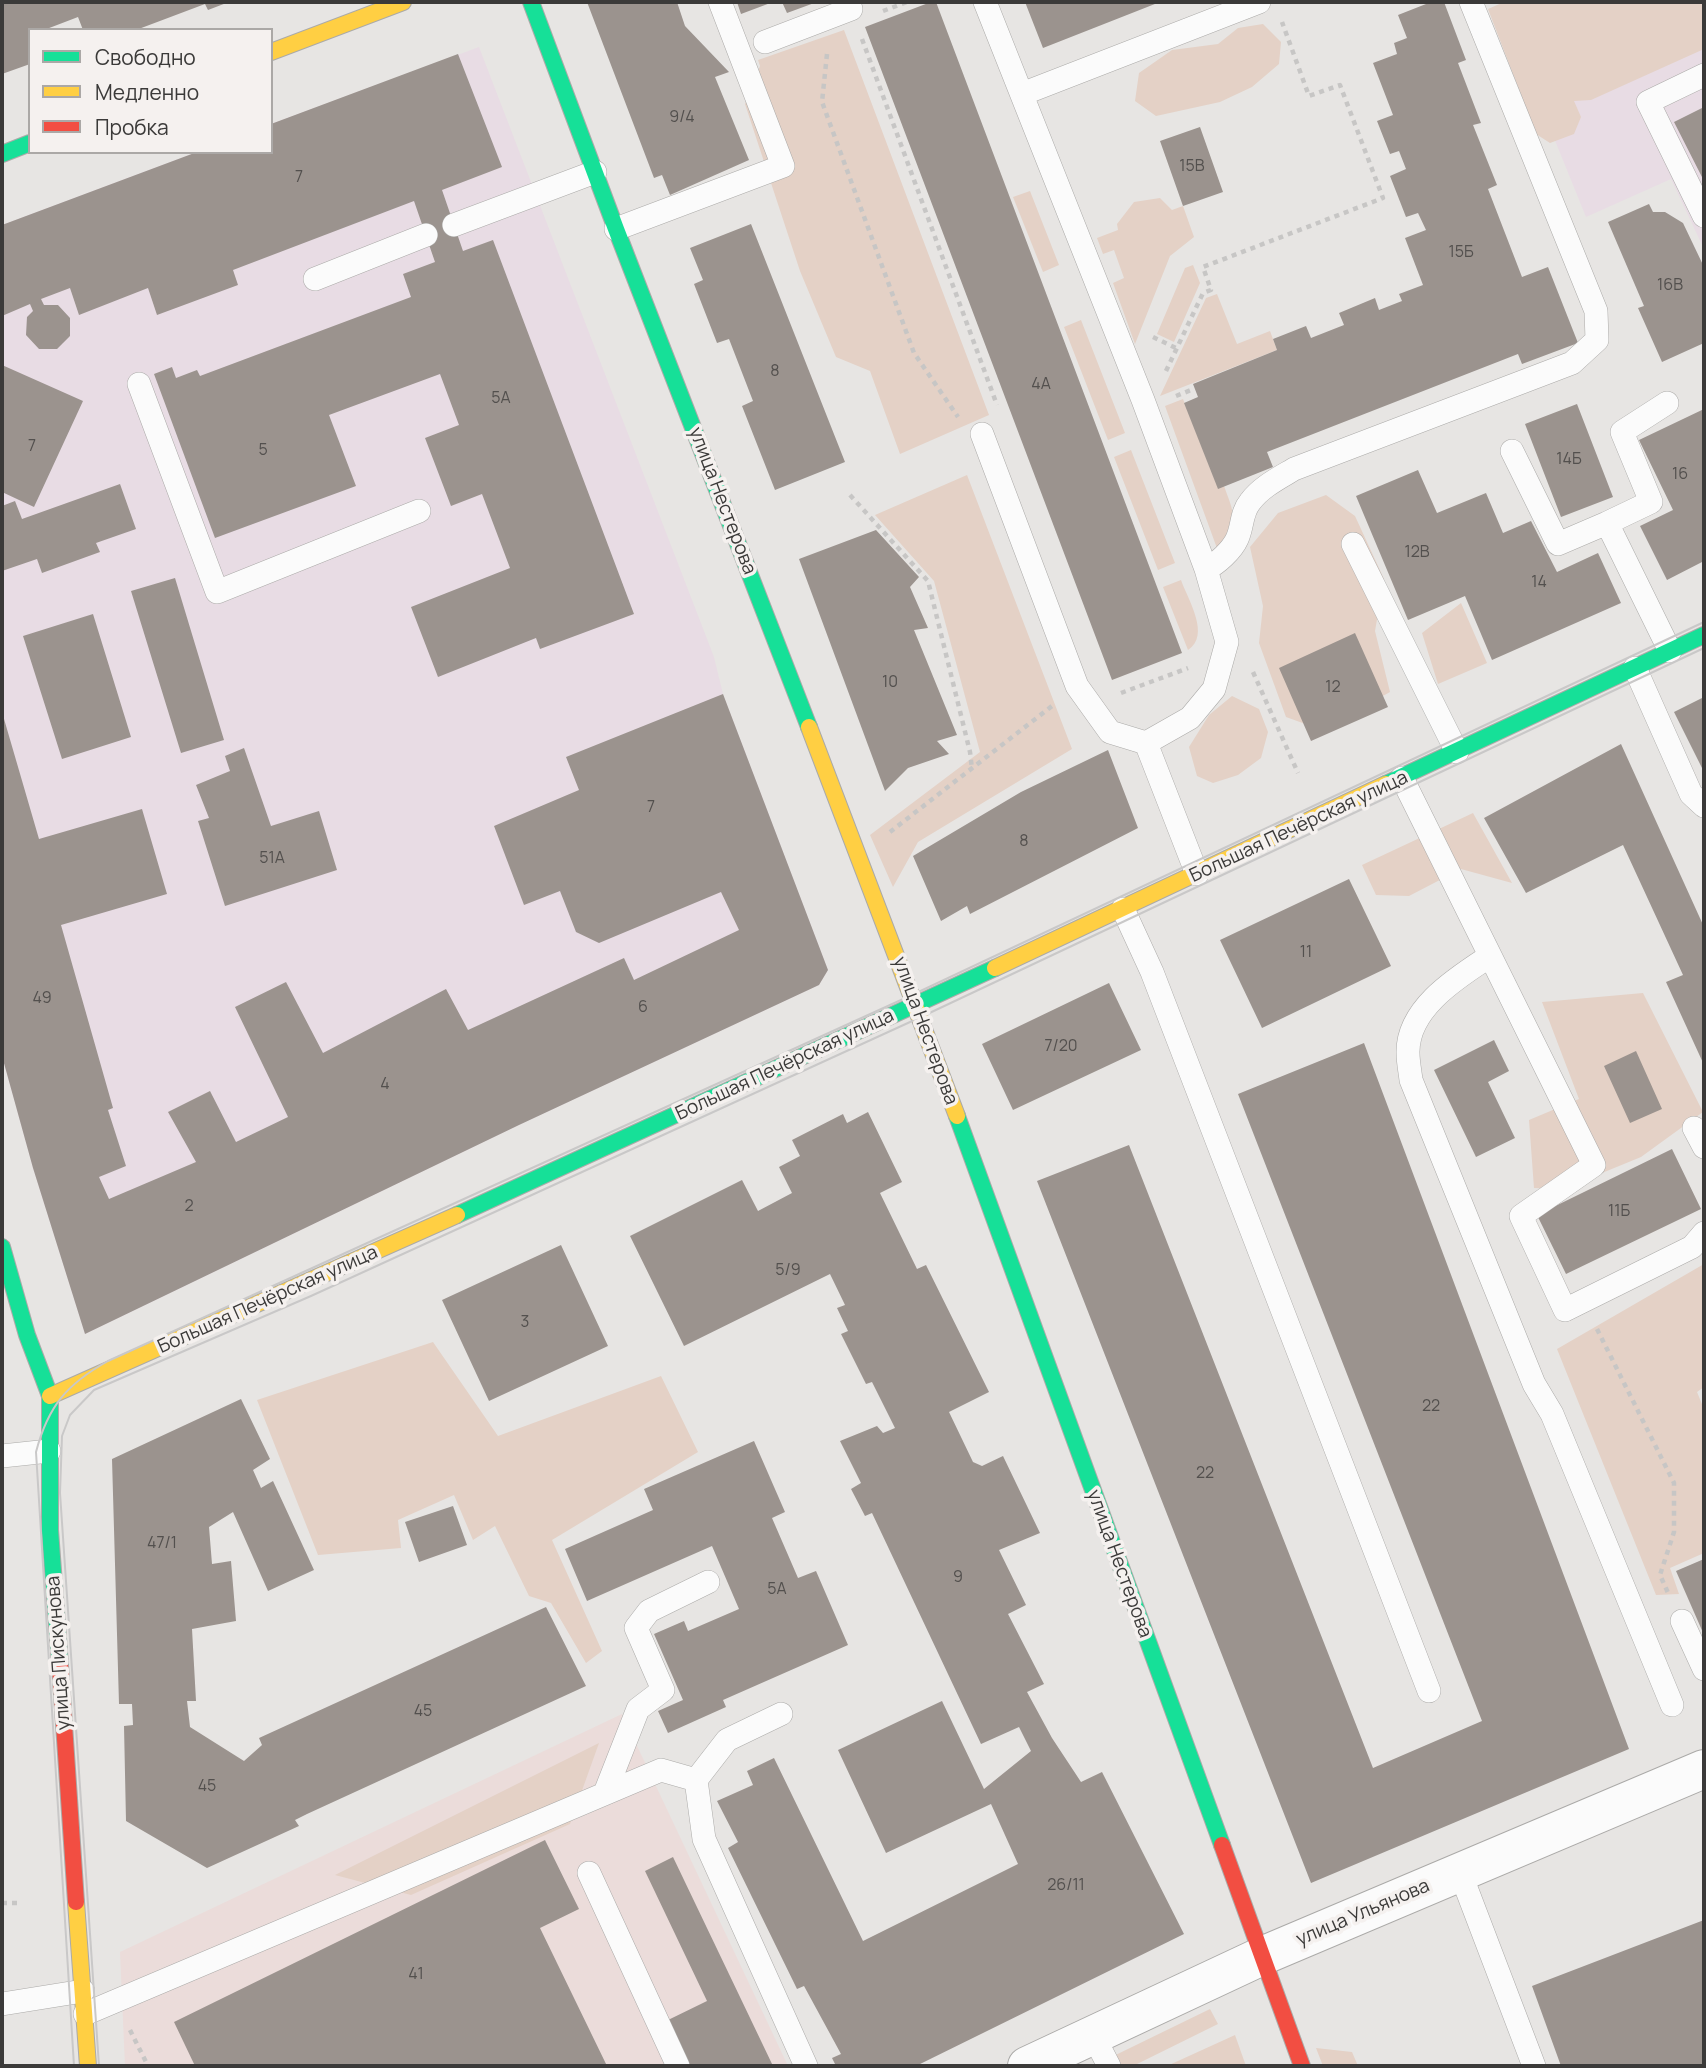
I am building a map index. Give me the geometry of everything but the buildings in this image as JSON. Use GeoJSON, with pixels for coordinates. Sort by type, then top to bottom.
{"type":"FeatureCollection","features":[{"type":"Feature","properties":{"kind":"street"},"geometry":{"type":"LineString","coordinates":[[273,51],[403,2]]}},
{"type":"Feature","properties":{"kind":"street","name":"улица Нестерова"},"geometry":{"type":"LineString","coordinates":[[531,2],[916,1005],[1303,2066]]}},
{"type":"Feature","properties":{"kind":"street"},"geometry":{"type":"LineString","coordinates":[[2,154],[28,144]]}},
{"type":"Feature","properties":{"kind":"street","name":"Большая Печёрская улица"},"geometry":{"type":"LineString","coordinates":[[50,1396],[566,1166],[916,1005],[1704,635]]}},
{"type":"Feature","properties":{"kind":"street","name":"улица Пискунова"},"geometry":{"type":"LineString","coordinates":[[2,1247],[27,1335],[50,1396],[51,1544],[88,2066]]}},
{"type":"Feature","properties":{"kind":"street","name":"улица Ульянова"},"geometry":{"type":"LineString","coordinates":[[1027,2066],[1101,2051],[1262,1956],[1704,1769]]}},
{"type":"Feature","properties":{"kind":"lane"},"geometry":{"type":"LineString","coordinates":[[616,229],[783,166],[720,2]]}},
{"type":"Feature","properties":{"kind":"lane"},"geometry":{"type":"LineString","coordinates":[[982,434],[1077,686],[1090,705],[1110,732],[1146,743],[1190,718],[1214,689],[1227,642],[1206,569],[1138,388],[985,2]]}},
{"type":"Feature","properties":{"kind":"lane"},"geometry":{"type":"LineString","coordinates":[[1206,569],[1215,565],[1237,540],[1243,514],[1250,502],[1261,490],[1294,469],[1572,363],[1597,340],[1596,311],[1471,2]]}},
{"type":"Feature","properties":{"kind":"lane"},"geometry":{"type":"LineString","coordinates":[[765,42],[849,5]]}},
{"type":"Feature","properties":{"kind":"lane"},"geometry":{"type":"LineString","coordinates":[[1022,94],[1269,8]]}},
{"type":"Feature","properties":{"kind":"lane"},"geometry":{"type":"LineString","coordinates":[[1704,75],[1648,102],[1704,216]]}},
{"type":"Feature","properties":{"kind":"lane"},"geometry":{"type":"LineString","coordinates":[[454,225],[595,172]]}},
{"type":"Feature","properties":{"kind":"lane"},"geometry":{"type":"LineString","coordinates":[[315,279],[426,235]]}},
{"type":"Feature","properties":{"kind":"lane"},"geometry":{"type":"LineString","coordinates":[[139,384],[217,592],[419,511]]}},
{"type":"Feature","properties":{"kind":"lane"},"geometry":{"type":"LineString","coordinates":[[1512,451],[1558,544],[1651,502],[1622,432],[1667,403]]}},
{"type":"Feature","properties":{"kind":"lane"},"geometry":{"type":"LineString","coordinates":[[1607,523],[1670,651]]}},
{"type":"Feature","properties":{"kind":"lane"},"geometry":{"type":"LineString","coordinates":[[1353,544],[1457,752]]}},
{"type":"Feature","properties":{"kind":"lane"},"geometry":{"type":"LineString","coordinates":[[1635,668],[1691,794],[1704,806]]}},
{"type":"Feature","properties":{"kind":"lane"},"geometry":{"type":"LineString","coordinates":[[1146,743],[1197,874]]}},
{"type":"Feature","properties":{"kind":"lane"},"geometry":{"type":"LineString","coordinates":[[1402,778],[1594,1165],[1521,1216],[1565,1310],[1692,1247],[1704,1233]]}},
{"type":"Feature","properties":{"kind":"lane"},"geometry":{"type":"LineString","coordinates":[[1123,909],[1157,985],[1429,1691]]}},
{"type":"Feature","properties":{"kind":"lane"},"geometry":{"type":"LineString","coordinates":[[1490,956],[1444,987],[1415,1022],[1407,1051],[1411,1080],[1534,1384],[1552,1414],[1672,1705]]}},
{"type":"Feature","properties":{"kind":"lane"},"geometry":{"type":"LineString","coordinates":[[2,1455],[49,1451]]}},
{"type":"Feature","properties":{"kind":"lane"},"geometry":{"type":"LineString","coordinates":[[605,1793],[638,1709],[663,1690],[636,1628],[649,1611],[708,1582]]}},
{"type":"Feature","properties":{"kind":"lane"},"geometry":{"type":"LineString","coordinates":[[1682,1621],[1704,1669]]}},
{"type":"Feature","properties":{"kind":"lane"},"geometry":{"type":"LineString","coordinates":[[781,1714],[727,1740],[696,1780],[704,1839],[806,2066]]}},
{"type":"Feature","properties":{"kind":"lane"},"geometry":{"type":"LineString","coordinates":[[85,2014],[661,1770],[696,1780]]}},
{"type":"Feature","properties":{"kind":"lane"},"geometry":{"type":"LineString","coordinates":[[589,1872],[678,2066]]}},
{"type":"Feature","properties":{"kind":"lane"},"geometry":{"type":"LineString","coordinates":[[1460,1872],[1534,2066]]}},
{"type":"Feature","properties":{"kind":"lane"},"geometry":{"type":"LineString","coordinates":[[2,2004],[83,1991]]}},
{"type":"Feature","properties":{"kind":"path"},"geometry":{"type":"LineString","coordinates":[[849,5],[1004,425],[970,440],[914,353],[822,102],[828,36],[849,5]]}},
{"type":"Feature","properties":{"kind":"path"},"geometry":{"type":"LineString","coordinates":[[1165,373],[1203,293],[1211,290],[1203,267],[1383,198],[1340,85],[1309,96],[1269,8]]}},
{"type":"Feature","properties":{"kind":"path"},"geometry":{"type":"LineString","coordinates":[[1150,335],[1178,349]]}},
{"type":"Feature","properties":{"kind":"path"},"geometry":{"type":"LineString","coordinates":[[850,495],[928,581],[971,752],[972,769]]}},
{"type":"Feature","properties":{"kind":"path"},"geometry":{"type":"LineString","coordinates":[[1227,642],[1248,661],[1298,773]]}},
{"type":"Feature","properties":{"kind":"path"},"geometry":{"type":"LineString","coordinates":[[1090,705],[1199,664]]}},
{"type":"Feature","properties":{"kind":"path"},"geometry":{"type":"LineString","coordinates":[[881,839],[1077,686]]}},
{"type":"Feature","properties":{"kind":"path"},"geometry":{"type":"LineString","coordinates":[[1583,1302],[1674,1483],[1674,1532],[1660,1575],[1682,1621]]}},
{"type":"Feature","properties":{"kind":"path"},"geometry":{"type":"LineString","coordinates":[[2,1903],[18,1903]]}},
{"type":"Feature","properties":{"kind":"path"},"geometry":{"type":"LineString","coordinates":[[115,2001],[148,2066]]}},
{"type":"Feature","properties":{"kind":"shaded area"},"geometry":{"type":"Polygon","coordinates":[[[1504,2],[1704,2],[1704,49],[1591,100],[1574,101],[1581,117],[1574,134],[1550,143],[1536,134],[1488,9],[1504,2]]]}},
{"type":"Feature","properties":{"kind":"shaded area"},"geometry":{"type":"Polygon","coordinates":[[[1704,2],[1704,249],[1671,179],[1586,217],[1507,22],[1704,2]]]}},
{"type":"Feature","properties":{"kind":"shaded area"},"geometry":{"type":"Polygon","coordinates":[[[1263,24],[1281,42],[1279,64],[1252,87],[1220,102],[1156,116],[1135,101],[1139,73],[1172,50],[1218,44],[1238,28],[1263,24]]]}},
{"type":"Feature","properties":{"kind":"shaded area"},"geometry":{"type":"Polygon","coordinates":[[[844,30],[989,415],[900,454],[870,371],[836,357],[800,271],[745,104],[760,66],[758,60],[844,30]]]}},
{"type":"Feature","properties":{"kind":"shaded area"},"geometry":{"type":"Polygon","coordinates":[[[479,47],[714,657],[723,694],[828,970],[819,985],[519,1125],[85,1334],[33,1168],[2,1056],[2,225],[192,154],[273,154],[273,123],[479,47]]]}},
{"type":"Feature","properties":{"kind":"shaded area"},"geometry":{"type":"Polygon","coordinates":[[[1030,191],[1059,265],[1043,272],[1013,197],[1030,191]]]}},
{"type":"Feature","properties":{"kind":"shaded area"},"geometry":{"type":"Polygon","coordinates":[[[1160,198],[1172,210],[1183,206],[1194,237],[1170,256],[1135,344],[1113,283],[1124,278],[1114,250],[1103,254],[1097,238],[1118,230],[1117,224],[1134,202],[1160,198]]]}},
{"type":"Feature","properties":{"kind":"shaded area"},"geometry":{"type":"Polygon","coordinates":[[[1193,265],[1200,283],[1174,342],[1157,334],[1185,268],[1193,265]]]}},
{"type":"Feature","properties":{"kind":"shaded area"},"geometry":{"type":"Polygon","coordinates":[[[1217,294],[1237,344],[1270,331],[1277,350],[1160,396],[1206,298],[1217,294]]]}},
{"type":"Feature","properties":{"kind":"shaded area"},"geometry":{"type":"Polygon","coordinates":[[[1081,320],[1125,433],[1108,440],[1064,327],[1081,320]]]}},
{"type":"Feature","properties":{"kind":"shaded area"},"geometry":{"type":"Polygon","coordinates":[[[1183,399],[1218,488],[1224,486],[1233,514],[1232,526],[1218,551],[1165,406],[1183,399]]]}},
{"type":"Feature","properties":{"kind":"shaded area"},"geometry":{"type":"Polygon","coordinates":[[[1131,450],[1175,563],[1158,570],[1114,457],[1131,450]]]}},
{"type":"Feature","properties":{"kind":"shaded area"},"geometry":{"type":"Polygon","coordinates":[[[967,475],[1072,749],[918,842],[893,887],[870,835],[980,752],[934,581],[875,515],[967,475]]]}},
{"type":"Feature","properties":{"kind":"shaded area"},"geometry":{"type":"Polygon","coordinates":[[[1326,495],[1355,516],[1384,579],[1375,631],[1390,692],[1322,730],[1286,717],[1259,643],[1263,606],[1250,547],[1278,513],[1326,495]]]}},
{"type":"Feature","properties":{"kind":"shaded area"},"geometry":{"type":"Polygon","coordinates":[[[1181,580],[1198,627],[1195,644],[1188,650],[1163,587],[1181,580]]]}},
{"type":"Feature","properties":{"kind":"shaded area"},"geometry":{"type":"Polygon","coordinates":[[[1461,603],[1487,663],[1438,684],[1422,633],[1461,603]]]}},
{"type":"Feature","properties":{"kind":"shaded area"},"geometry":{"type":"Polygon","coordinates":[[[1232,696],[1259,709],[1268,732],[1261,758],[1238,775],[1213,783],[1197,776],[1189,747],[1209,715],[1232,696]]]}},
{"type":"Feature","properties":{"kind":"shaded area"},"geometry":{"type":"Polygon","coordinates":[[[1473,813],[1512,883],[1461,869],[1409,896],[1376,895],[1362,865],[1473,813]]]}},
{"type":"Feature","properties":{"kind":"shaded area"},"geometry":{"type":"Polygon","coordinates":[[[1643,993],[1703,1112],[1641,1157],[1563,1189],[1534,1188],[1529,1120],[1579,1099],[1542,1002],[1643,993]]]}},
{"type":"Feature","properties":{"kind":"shaded area"},"geometry":{"type":"Polygon","coordinates":[[[1704,1264],[1704,1387],[1697,1392],[1704,1409],[1704,1553],[1670,1568],[1679,1594],[1656,1595],[1557,1349],[1704,1264]]]}},
{"type":"Feature","properties":{"kind":"shaded area"},"geometry":{"type":"Polygon","coordinates":[[[433,1342],[498,1436],[661,1376],[698,1452],[552,1540],[602,1651],[586,1663],[551,1603],[529,1596],[495,1526],[473,1540],[454,1495],[398,1520],[401,1548],[318,1555],[257,1400],[433,1342]]]}},
{"type":"Feature","properties":{"kind":"shaded area"},"geometry":{"type":"Polygon","coordinates":[[[622,1714],[788,2066],[125,2066],[120,1952],[622,1714]]]}},
{"type":"Feature","properties":{"kind":"shaded area"},"geometry":{"type":"Polygon","coordinates":[[[599,1743],[570,1824],[411,1895],[335,1875],[599,1743]]]}},
{"type":"Feature","properties":{"kind":"shaded area"},"geometry":{"type":"Polygon","coordinates":[[[1210,2009],[1218,2024],[1133,2066],[1093,2066],[1210,2009]]]}},
{"type":"Feature","properties":{"kind":"shaded area"},"geometry":{"type":"Polygon","coordinates":[[[1235,2035],[1246,2066],[1167,2066],[1235,2035]]]}},
{"type":"Feature","properties":{"kind":"shaded area"},"geometry":{"type":"Polygon","coordinates":[[[1316,2048],[1352,2052],[1358,2066],[1323,2066],[1316,2048]]]}},
{"type":"Feature","properties":{"kind":"tram line"},"geometry":{"type":"LineString","coordinates":[[74,2066],[36,1452],[53,1409],[81,1378],[108,1361],[912,995],[1704,622]]}},
{"type":"Feature","properties":{"kind":"tram line"},"geometry":{"type":"LineString","coordinates":[[99,2066],[60,1493],[62,1436],[70,1415],[94,1390],[311,1296],[921,1017],[1704,648]]}},
{"type":"Feature","properties":{"kind":"traffic: fast"},"geometry":{"type":"LineString","coordinates":[[531,2],[809,727]]}},
{"type":"Feature","properties":{"kind":"traffic: fast"},"geometry":{"type":"LineString","coordinates":[[2,154],[28,144]]}},
{"type":"Feature","properties":{"kind":"traffic: fast"},"geometry":{"type":"LineString","coordinates":[[1386,784],[1704,635]]}},
{"type":"Feature","properties":{"kind":"traffic: fast"},"geometry":{"type":"LineString","coordinates":[[457,1215],[995,968]]}},
{"type":"Feature","properties":{"kind":"traffic: fast"},"geometry":{"type":"LineString","coordinates":[[957,1116],[1222,1845]]}},
{"type":"Feature","properties":{"kind":"traffic: fast"},"geometry":{"type":"LineString","coordinates":[[2,1247],[27,1335],[50,1396],[50,1530],[60,1665]]}},
{"type":"Feature","properties":{"kind":"traffic: slow"},"geometry":{"type":"LineString","coordinates":[[273,51],[403,2]]}},
{"type":"Feature","properties":{"kind":"traffic: slow"},"geometry":{"type":"LineString","coordinates":[[809,727],[957,1116]]}},
{"type":"Feature","properties":{"kind":"traffic: slow"},"geometry":{"type":"LineString","coordinates":[[995,968],[1386,784]]}},
{"type":"Feature","properties":{"kind":"traffic: slow"},"geometry":{"type":"LineString","coordinates":[[50,1396],[457,1215]]}},
{"type":"Feature","properties":{"kind":"traffic: slow"},"geometry":{"type":"LineString","coordinates":[[76,1902],[88,2066]]}},
{"type":"Feature","properties":{"kind":"traffic: jam"},"geometry":{"type":"LineString","coordinates":[[60,1665],[76,1902]]}},
{"type":"Feature","properties":{"kind":"traffic: jam"},"geometry":{"type":"LineString","coordinates":[[1222,1845],[1302,2066]]}}]}
